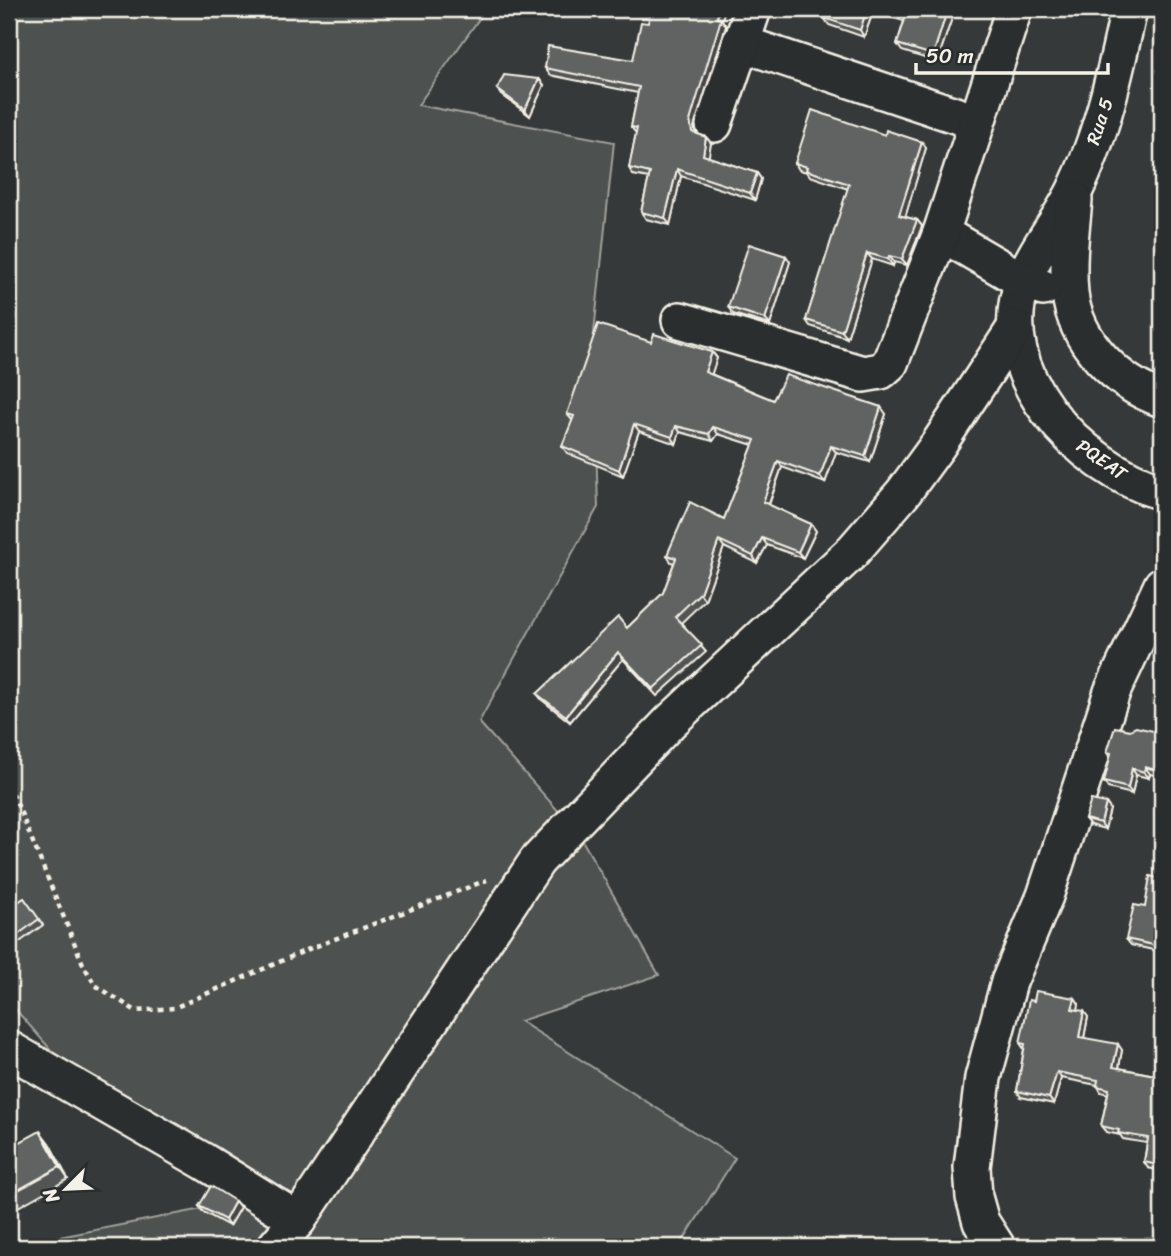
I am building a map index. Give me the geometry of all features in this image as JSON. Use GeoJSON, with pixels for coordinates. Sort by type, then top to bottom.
{"type":"FeatureCollection","features":[{"type":"Feature","properties":{"kind":"street"},"geometry":{"type":"LineString","coordinates":[[714,124],[753,9]]}},
{"type":"Feature","properties":{"kind":"street"},"geometry":{"type":"LineString","coordinates":[[680,320],[863,374],[881,371],[895,356],[941,233],[1014,9]]}},
{"type":"Feature","properties":{"kind":"street","name":"Rua 5"},"geometry":{"type":"LineString","coordinates":[[1074,191],[1101,119],[1129,9]]}},
{"type":"Feature","properties":{"kind":"street"},"geometry":{"type":"LineString","coordinates":[[740,43],[975,122]]}},
{"type":"Feature","properties":{"kind":"street"},"geometry":{"type":"LineString","coordinates":[[275,1247],[298,1220],[537,861],[670,722],[852,553],[903,493],[1015,328],[1023,281],[1074,191]]}},
{"type":"Feature","properties":{"kind":"street"},"geometry":{"type":"LineString","coordinates":[[1074,191],[1068,262],[1070,296],[1089,341],[1111,371],[1143,392],[1162,399]]}},
{"type":"Feature","properties":{"kind":"street"},"geometry":{"type":"LineString","coordinates":[[941,233],[1023,281],[1070,296]]}},
{"type":"Feature","properties":{"kind":"street","name":"PQEAT"},"geometry":{"type":"LineString","coordinates":[[1015,328],[1020,355],[1032,385],[1051,414],[1076,443],[1102,463],[1145,487],[1162,492]]}},
{"type":"Feature","properties":{"kind":"street"},"geometry":{"type":"LineString","coordinates":[[977,387],[1005,391],[1051,414]]}},
{"type":"Feature","properties":{"kind":"street"},"geometry":{"type":"LineString","coordinates":[[997,1247],[981,1222],[974,1197],[972,1167],[983,1078],[1009,982],[1045,896],[1112,692],[1162,585]]}},
{"type":"Feature","properties":{"kind":"street"},"geometry":{"type":"LineString","coordinates":[[9,1049],[205,1162],[298,1220]]}},
{"type":"Feature","properties":{"kind":"path"},"geometry":{"type":"LineString","coordinates":[[9,784],[83,964],[96,985],[136,1010],[174,1008],[309,949],[537,861]]}},
{"type":"Feature","properties":{"kind":"shaded area"},"geometry":{"type":"Polygon","coordinates":[[[9,9],[486,9],[418,105],[614,142],[593,342],[598,507],[479,722],[578,833],[659,975],[520,1021],[735,1158],[679,1247],[9,1247],[233,1203],[79,1082],[9,1002],[9,9]]]}},
{"type":"Feature","properties":{"kind":"building"},"geometry":{"type":"Polygon","coordinates":[[[651,9],[719,9],[717,18],[721,19],[690,121],[692,132],[706,137],[703,155],[757,173],[750,193],[677,169],[665,218],[641,212],[650,173],[629,168],[637,128],[631,127],[639,87],[545,68],[548,46],[633,60],[641,22],[648,23],[651,9]]]}},
{"type":"Feature","properties":{"kind":"building"},"geometry":{"type":"Polygon","coordinates":[[[828,9],[867,9],[860,30],[824,18],[828,9]]]}},
{"type":"Feature","properties":{"kind":"building"},"geometry":{"type":"Polygon","coordinates":[[[879,9],[947,11],[933,55],[897,44],[906,16],[879,9]]]}},
{"type":"Feature","properties":{"kind":"building"},"geometry":{"type":"Polygon","coordinates":[[[504,75],[539,79],[525,110],[497,89],[504,75]]]}},
{"type":"Feature","properties":{"kind":"building"},"geometry":{"type":"Polygon","coordinates":[[[812,110],[885,135],[886,130],[922,142],[899,215],[917,220],[902,259],[889,256],[888,259],[867,253],[842,331],[806,320],[849,184],[806,170],[807,167],[795,163],[812,110]]]}},
{"type":"Feature","properties":{"kind":"building"},"geometry":{"type":"Polygon","coordinates":[[[749,244],[786,256],[765,319],[728,307],[749,244]]]}},
{"type":"Feature","properties":{"kind":"building"},"geometry":{"type":"Polygon","coordinates":[[[598,324],[651,342],[654,334],[712,352],[705,372],[773,400],[786,375],[881,407],[865,456],[831,446],[820,476],[778,461],[763,502],[811,524],[798,552],[762,538],[753,556],[719,540],[700,593],[675,617],[702,645],[653,689],[618,652],[566,716],[537,694],[618,617],[627,628],[663,593],[676,558],[667,555],[690,502],[724,519],[755,440],[713,427],[709,434],[676,426],[672,437],[634,424],[619,470],[562,446],[574,416],[567,414],[598,324]]]}},
{"type":"Feature","properties":{"kind":"building"},"geometry":{"type":"Polygon","coordinates":[[[1115,727],[1130,730],[1136,727],[1162,733],[1159,771],[1145,767],[1144,772],[1132,768],[1128,788],[1104,782],[1111,753],[1107,752],[1115,727]]]}},
{"type":"Feature","properties":{"kind":"building"},"geometry":{"type":"Polygon","coordinates":[[[1091,800],[1106,803],[1101,823],[1085,819],[1091,800]]]}},
{"type":"Feature","properties":{"kind":"building"},"geometry":{"type":"Polygon","coordinates":[[[1150,876],[1162,879],[1162,947],[1126,939],[1134,905],[1145,907],[1150,876]]]}},
{"type":"Feature","properties":{"kind":"building"},"geometry":{"type":"Polygon","coordinates":[[[24,898],[39,919],[9,941],[9,908],[24,898]]]}},
{"type":"Feature","properties":{"kind":"building"},"geometry":{"type":"Polygon","coordinates":[[[1036,991],[1075,998],[1072,1009],[1084,1011],[1079,1037],[1118,1044],[1113,1067],[1160,1076],[1162,1065],[1162,1166],[1144,1162],[1148,1138],[1118,1133],[1119,1130],[1101,1126],[1109,1089],[1097,1086],[1098,1080],[1057,1072],[1049,1098],[1017,1091],[1025,1044],[1020,1043],[1029,1000],[1034,1001],[1036,991]]]}},
{"type":"Feature","properties":{"kind":"building"},"geometry":{"type":"Polygon","coordinates":[[[40,1131],[60,1167],[9,1195],[9,1148],[40,1131]]]}},
{"type":"Feature","properties":{"kind":"building"},"geometry":{"type":"Polygon","coordinates":[[[211,1186],[235,1201],[225,1220],[199,1206],[211,1186]]]}}]}
